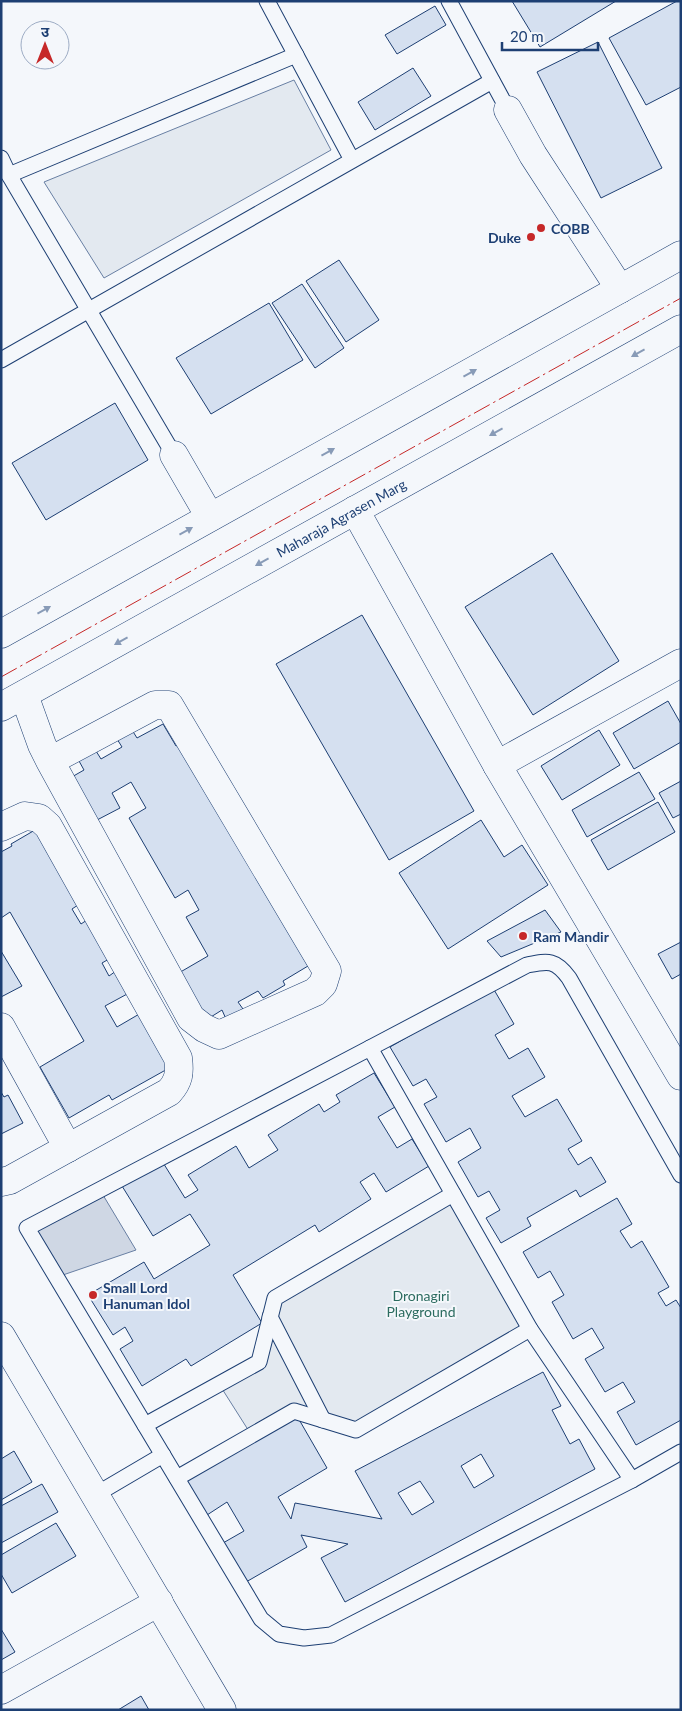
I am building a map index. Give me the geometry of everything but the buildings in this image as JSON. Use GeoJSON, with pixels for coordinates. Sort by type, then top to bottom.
{"type":"FeatureCollection","features":[{"type":"Feature","properties":{"kind":"street"},"geometry":{"type":"LineString","coordinates":[[508,110],[533,155],[620,289]]}},
{"type":"Feature","properties":{"kind":"street"},"geometry":{"type":"LineString","coordinates":[[1,634],[681,255]]}},
{"type":"Feature","properties":{"kind":"street","name":"Maharaja Agrasen Marg"},"geometry":{"type":"LineString","coordinates":[[13,701],[681,329]]}},
{"type":"Feature","properties":{"kind":"street"},"geometry":{"type":"LineString","coordinates":[[174,455],[210,517]]}},
{"type":"Feature","properties":{"kind":"street"},"geometry":{"type":"LineString","coordinates":[[355,510],[497,765],[681,1076]]}},
{"type":"Feature","properties":{"kind":"street"},"geometry":{"type":"LineString","coordinates":[[497,765],[680,664]]}},
{"type":"Feature","properties":{"kind":"street"},"geometry":{"type":"LineString","coordinates":[[13,701],[42,745],[50,761],[191,1018],[204,1028],[219,1035],[315,992],[323,984],[327,972],[169,706],[155,706],[50,761]]}},
{"type":"Feature","properties":{"kind":"street"},"geometry":{"type":"LineString","coordinates":[[1,827],[25,816],[40,818],[48,826],[178,1058],[180,1072],[177,1083],[169,1092],[10,1180],[1,1182]]}},
{"type":"Feature","properties":{"kind":"street"},"geometry":{"type":"LineString","coordinates":[[1,1027],[68,1148]]}},
{"type":"Feature","properties":{"kind":"street"},"geometry":{"type":"LineString","coordinates":[[1,1336],[222,1710]]}},
{"type":"Feature","properties":{"kind":"street"},"geometry":{"type":"LineString","coordinates":[[1,1690],[159,1602]]}},
{"type":"Feature","properties":{"kind":"lane"},"geometry":{"type":"LineString","coordinates":[[267,1],[352,160]]}},
{"type":"Feature","properties":{"kind":"lane"},"geometry":{"type":"LineString","coordinates":[[449,1],[508,110]]}},
{"type":"Feature","properties":{"kind":"lane"},"geometry":{"type":"LineString","coordinates":[[9,174],[296,55]]}},
{"type":"Feature","properties":{"kind":"lane"},"geometry":{"type":"LineString","coordinates":[[1,360],[492,82]]}},
{"type":"Feature","properties":{"kind":"lane"},"geometry":{"type":"LineString","coordinates":[[1,158],[174,455]]}},
{"type":"Feature","properties":{"kind":"lane"},"geometry":{"type":"LineString","coordinates":[[681,1175],[569,978],[560,966],[548,961],[526,964],[27,1228],[261,1619],[279,1634],[304,1638],[331,1635],[632,1480],[681,1452]]}},
{"type":"Feature","properties":{"kind":"lane"},"geometry":{"type":"LineString","coordinates":[[370,1048],[530,1330],[632,1480]]}},
{"type":"Feature","properties":{"kind":"lane"},"geometry":{"type":"LineString","coordinates":[[146,1425],[259,1362],[275,1298],[453,1194]]}},
{"type":"Feature","properties":{"kind":"lane"},"geometry":{"type":"LineString","coordinates":[[270,1317],[323,1420]]}},
{"type":"Feature","properties":{"kind":"lane"},"geometry":{"type":"LineString","coordinates":[[177,1478],[294,1411],[356,1430],[530,1330]]}},
{"type":"Feature","properties":{"kind":"lane"},"geometry":{"type":"LineString","coordinates":[[95,1496],[163,1455]]}},
{"type":"Feature","properties":{"kind":"green space"},"geometry":{"type":"Polygon","coordinates":[[[294,80],[331,150],[104,278],[44,182],[294,80]]]}},
{"type":"Feature","properties":{"kind":"green space","name":"Dronagiri Playground"},"geometry":{"type":"Polygon","coordinates":[[[453,1194],[530,1329],[356,1430],[294,1411],[252,1436],[219,1384],[259,1362],[275,1298],[453,1194]]]}},
{"type":"Feature","properties":{"kind":"shaded area"},"geometry":{"type":"Polygon","coordinates":[[[100,1190],[136,1250],[57,1277],[27,1228],[100,1190]]]}},
{"type":"Feature","properties":{"kind":"power"},"geometry":{"type":"LineString","coordinates":[[1,677],[681,298]]}},
{"type":"Feature","properties":{"kind":"place","name":"COBB"},"geometry":{"type":"Point","coordinates":[541,228]}},
{"type":"Feature","properties":{"kind":"place","name":"Duke"},"geometry":{"type":"Point","coordinates":[531,237]}},
{"type":"Feature","properties":{"kind":"place","name":"Ram Mandir"},"geometry":{"type":"Point","coordinates":[523,936]}},
{"type":"Feature","properties":{"kind":"place","name":"Small Lord Hanuman Idol"},"geometry":{"type":"Point","coordinates":[93,1295]}}]}
